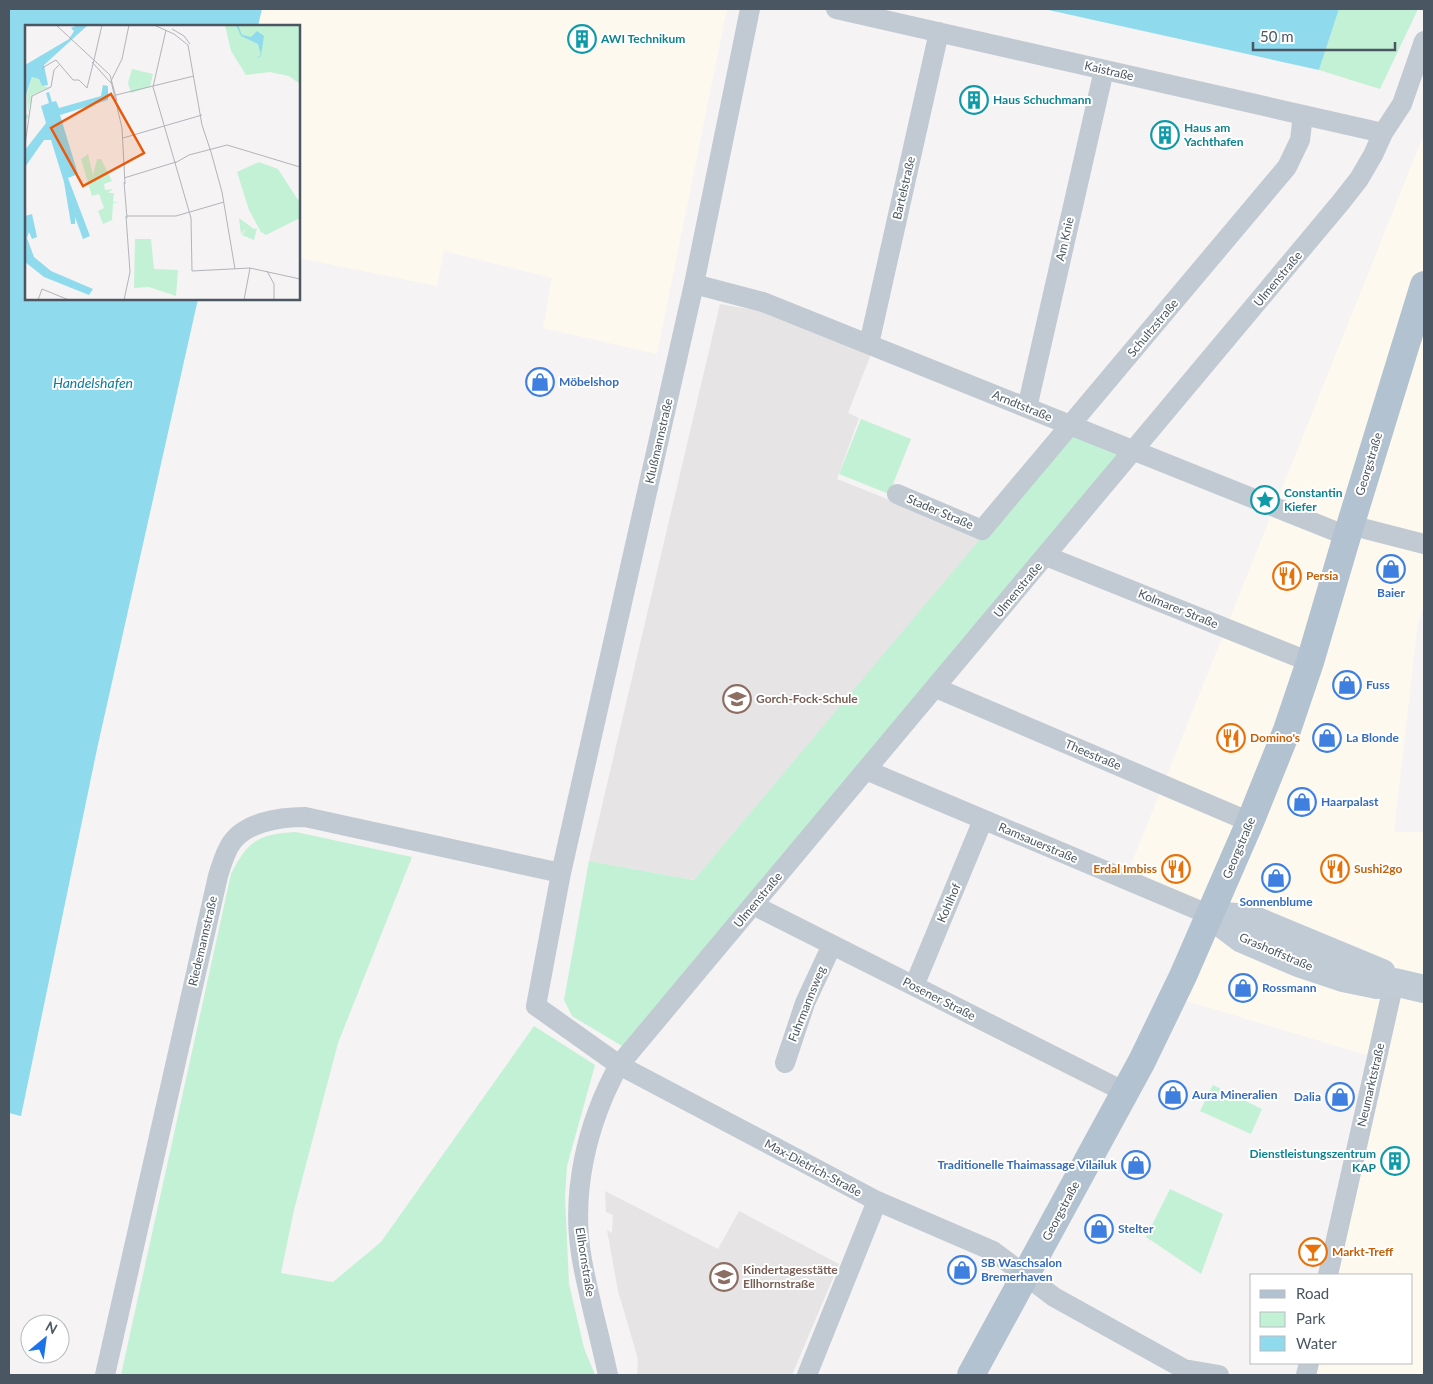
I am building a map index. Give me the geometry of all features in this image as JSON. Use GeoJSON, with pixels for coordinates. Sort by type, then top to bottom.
{"type":"FeatureCollection","features":[{"type":"Feature","properties":{"kind":"main road","name":"Georgstraße"},"geometry":{"type":"LineString","coordinates":[[971,1375],[1125,1092],[1210,915],[1250,822],[1287,730],[1310,662],[1424,285]]}},
{"type":"Feature","properties":{"kind":"street","name":"Klußmannstraße"},"geometry":{"type":"LineString","coordinates":[[561,872],[694,284],[750,9]]}},
{"type":"Feature","properties":{"kind":"street","name":"Kaistraße"},"geometry":{"type":"LineString","coordinates":[[836,9],[1383,134]]}},
{"type":"Feature","properties":{"kind":"street","name":"Bartelstraße"},"geometry":{"type":"LineString","coordinates":[[869,344],[939,32]]}},
{"type":"Feature","properties":{"kind":"street","name":"Ulmenstraße"},"geometry":{"type":"LineString","coordinates":[[619,1065],[1341,202],[1359,179],[1383,134],[1402,104],[1422,52]]}},
{"type":"Feature","properties":{"kind":"street","name":"Am Knie"},"geometry":{"type":"LineString","coordinates":[[1027,408],[1104,70]]}},
{"type":"Feature","properties":{"kind":"street","name":"Schultzstraße"},"geometry":{"type":"LineString","coordinates":[[982,530],[1287,168],[1300,140],[1303,115]]}},
{"type":"Feature","properties":{"kind":"street","name":"Arndtstraße"},"geometry":{"type":"LineString","coordinates":[[694,284],[763,302],[1134,451],[1349,530],[1424,544]]}},
{"type":"Feature","properties":{"kind":"street","name":"Stader Straße"},"geometry":{"type":"LineString","coordinates":[[897,494],[982,530]]}},
{"type":"Feature","properties":{"kind":"street","name":"Kolmarer Straße"},"geometry":{"type":"LineString","coordinates":[[1046,556],[1310,662]]}},
{"type":"Feature","properties":{"kind":"street","name":"Theestraße"},"geometry":{"type":"LineString","coordinates":[[936,688],[1250,822]]}},
{"type":"Feature","properties":{"kind":"street","name":"Ramsauerstraße"},"geometry":{"type":"LineString","coordinates":[[866,770],[1210,915]]}},
{"type":"Feature","properties":{"kind":"street","name":"Riedemannstraße"},"geometry":{"type":"LineString","coordinates":[[105,1375],[218,876],[230,845],[241,834],[256,825],[288,817],[305,817],[561,872]]}},
{"type":"Feature","properties":{"kind":"street","name":"Kohlhof"},"geometry":{"type":"LineString","coordinates":[[914,986],[983,820]]}},
{"type":"Feature","properties":{"kind":"street","name":"Max-Dietrich-Straße"},"geometry":{"type":"LineString","coordinates":[[561,872],[536,1006],[619,1065],[877,1201],[993,1251],[1054,1297],[1184,1369],[1219,1375]]}},
{"type":"Feature","properties":{"kind":"street","name":"Posener Straße"},"geometry":{"type":"LineString","coordinates":[[753,905],[1125,1092]]}},
{"type":"Feature","properties":{"kind":"street","name":"Grashoffstraße"},"geometry":{"type":"LineString","coordinates":[[1210,915],[1250,918],[1378,970],[1394,982],[1424,989]]}},
{"type":"Feature","properties":{"kind":"street","name":"Fuhrmannsweg"},"geometry":{"type":"LineString","coordinates":[[785,1063],[805,1003],[832,945]]}},
{"type":"Feature","properties":{"kind":"street","name":"Neumarktstraße"},"geometry":{"type":"LineString","coordinates":[[1328,1274],[1394,982]]}},
{"type":"Feature","properties":{"kind":"street","name":"Ellhornstraße"},"geometry":{"type":"LineString","coordinates":[[608,1375],[582,1258],[577,1215],[580,1178],[596,1118],[606,1089],[619,1065]]}},
{"type":"Feature","properties":{"kind":"street"},"geometry":{"type":"LineString","coordinates":[[806,1375],[877,1201]]}},
{"type":"Feature","properties":{"kind":"shaded area"},"geometry":{"type":"Polygon","coordinates":[[[262,9],[727,9],[657,354],[543,328],[552,278],[444,251],[437,286],[300,258],[300,25],[258,25],[262,9]]]}},
{"type":"Feature","properties":{"kind":"shaded area"},"geometry":{"type":"Polygon","coordinates":[[[1422,139],[1424,139],[1424,604],[1418,623],[1394,832],[1424,832],[1424,1375],[1311,1375],[1314,1364],[1413,1364],[1413,1274],[1334,1274],[1383,1060],[1160,993],[1199,916],[1122,887],[1422,139]]]}},
{"type":"Feature","properties":{"kind":"shaded area","name":"Gorch-Fock-Schule"},"geometry":{"type":"Polygon","coordinates":[[[720,304],[773,313],[871,354],[848,413],[859,418],[837,479],[983,537],[694,880],[589,861],[720,304]]]}},
{"type":"Feature","properties":{"kind":"shaded area","name":"Kindertagesstätte Ellhornstraße"},"geometry":{"type":"Polygon","coordinates":[[[605,1191],[718,1249],[739,1211],[839,1264],[792,1375],[637,1375],[638,1359],[618,1291],[607,1230],[612,1233],[613,1215],[606,1212],[605,1191]]]}},
{"type":"Feature","properties":{"kind":"green space"},"geometry":{"type":"Polygon","coordinates":[[[1339,9],[1418,9],[1380,89],[1319,70],[1339,9]]]}},
{"type":"Feature","properties":{"kind":"green space"},"geometry":{"type":"Polygon","coordinates":[[[861,419],[911,439],[889,494],[839,474],[861,419]]]}},
{"type":"Feature","properties":{"kind":"green space"},"geometry":{"type":"Polygon","coordinates":[[[1070,432],[1126,453],[622,1046],[572,1016],[564,1000],[589,861],[694,880],[1070,432]]]}},
{"type":"Feature","properties":{"kind":"green space"},"geometry":{"type":"Polygon","coordinates":[[[296,832],[412,857],[338,1043],[294,1210],[281,1273],[333,1282],[381,1242],[534,1026],[595,1065],[567,1166],[565,1197],[569,1284],[584,1348],[595,1375],[121,1375],[231,874],[243,853],[256,841],[264,837],[296,832]]]}},
{"type":"Feature","properties":{"kind":"green space"},"geometry":{"type":"Polygon","coordinates":[[[1213,1085],[1262,1109],[1251,1134],[1200,1111],[1213,1085]]]}},
{"type":"Feature","properties":{"kind":"green space"},"geometry":{"type":"Polygon","coordinates":[[[1170,1189],[1223,1214],[1201,1274],[1146,1237],[1170,1189]]]}},
{"type":"Feature","properties":{"kind":"water","name":"Handelshafen"},"geometry":{"type":"Polygon","coordinates":[[[9,9],[262,9],[258,25],[25,25],[25,300],[198,300],[97,749],[21,1116],[9,1113],[9,9]]]}},
{"type":"Feature","properties":{"kind":"water"},"geometry":{"type":"Polygon","coordinates":[[[1044,9],[1339,9],[1319,70],[1044,9]]]}},
{"type":"Feature","properties":{"kind":"place","name":"AWI Technikum"},"geometry":{"type":"Point","coordinates":[582,39]}},
{"type":"Feature","properties":{"kind":"place","name":"Haus Schuchmann"},"geometry":{"type":"Point","coordinates":[974,100]}},
{"type":"Feature","properties":{"kind":"place","name":"Haus am Yachthafen"},"geometry":{"type":"Point","coordinates":[1165,135]}},
{"type":"Feature","properties":{"kind":"place","name":"Möbelshop"},"geometry":{"type":"Point","coordinates":[540,382]}},
{"type":"Feature","properties":{"kind":"place","name":"Constantin Kiefer"},"geometry":{"type":"Point","coordinates":[1265,500]}},
{"type":"Feature","properties":{"kind":"place","name":"Baier"},"geometry":{"type":"Point","coordinates":[1391,569]}},
{"type":"Feature","properties":{"kind":"place","name":"Persia"},"geometry":{"type":"Point","coordinates":[1287,576]}},
{"type":"Feature","properties":{"kind":"place","name":"Fuss"},"geometry":{"type":"Point","coordinates":[1347,685]}},
{"type":"Feature","properties":{"kind":"place","name":"Gorch-Fock-Schule"},"geometry":{"type":"Point","coordinates":[737,699]}},
{"type":"Feature","properties":{"kind":"place","name":"Domino's"},"geometry":{"type":"Point","coordinates":[1231,738]}},
{"type":"Feature","properties":{"kind":"place","name":"La Blonde"},"geometry":{"type":"Point","coordinates":[1327,738]}},
{"type":"Feature","properties":{"kind":"place","name":"Haarpalast"},"geometry":{"type":"Point","coordinates":[1302,802]}},
{"type":"Feature","properties":{"kind":"place","name":"Erdal Imbiss"},"geometry":{"type":"Point","coordinates":[1176,869]}},
{"type":"Feature","properties":{"kind":"place","name":"Sushi2go"},"geometry":{"type":"Point","coordinates":[1335,869]}},
{"type":"Feature","properties":{"kind":"place","name":"Sonnenblume"},"geometry":{"type":"Point","coordinates":[1276,878]}},
{"type":"Feature","properties":{"kind":"place","name":"Rossmann"},"geometry":{"type":"Point","coordinates":[1243,988]}},
{"type":"Feature","properties":{"kind":"place","name":"Aura Mineralien"},"geometry":{"type":"Point","coordinates":[1173,1095]}},
{"type":"Feature","properties":{"kind":"place","name":"Dalia"},"geometry":{"type":"Point","coordinates":[1340,1097]}},
{"type":"Feature","properties":{"kind":"place","name":"Dienstleistungszentrum KAP"},"geometry":{"type":"Point","coordinates":[1395,1161]}},
{"type":"Feature","properties":{"kind":"place","name":"Traditionelle Thaimassage Vilailuk"},"geometry":{"type":"Point","coordinates":[1136,1165]}},
{"type":"Feature","properties":{"kind":"place","name":"Stelter"},"geometry":{"type":"Point","coordinates":[1099,1229]}},
{"type":"Feature","properties":{"kind":"place","name":"Markt-Treff"},"geometry":{"type":"Point","coordinates":[1313,1252]}},
{"type":"Feature","properties":{"kind":"place","name":"SB Waschsalon Bremerhaven"},"geometry":{"type":"Point","coordinates":[962,1270]}},
{"type":"Feature","properties":{"kind":"place","name":"Kindertagesstätte Ellhornstraße"},"geometry":{"type":"Point","coordinates":[724,1277]}}]}
